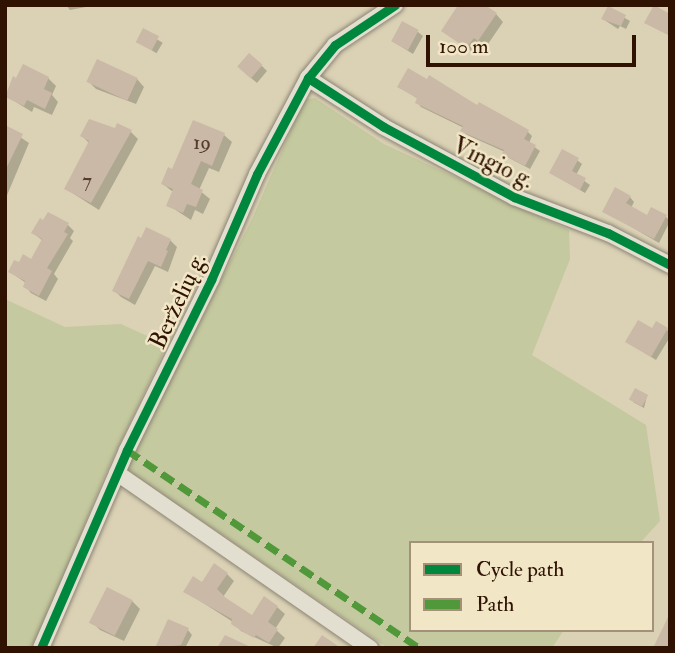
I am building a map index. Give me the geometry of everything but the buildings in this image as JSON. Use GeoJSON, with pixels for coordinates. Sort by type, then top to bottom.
{"type":"FeatureCollection","features":[{"type":"Feature","properties":{"kind":"street","name":"Berželių g."},"geometry":{"type":"LineString","coordinates":[[41,648],[117,473],[211,280],[257,174],[309,78],[335,45],[395,5]]}},
{"type":"Feature","properties":{"kind":"street","name":"Vingio g."},"geometry":{"type":"LineString","coordinates":[[309,78],[384,127],[514,197],[608,233],[670,265]]}},
{"type":"Feature","properties":{"kind":"street"},"geometry":{"type":"LineString","coordinates":[[117,473],[370,648]]}},
{"type":"Feature","properties":{"kind":"green space"},"geometry":{"type":"Polygon","coordinates":[[[315,98],[384,144],[569,230],[570,259],[532,355],[646,425],[660,521],[642,541],[409,541],[409,632],[563,632],[552,648],[388,648],[131,473],[127,466],[252,219],[304,100],[315,98]]]}},
{"type":"Feature","properties":{"kind":"green space"},"geometry":{"type":"Polygon","coordinates":[[[5,299],[65,327],[121,324],[167,345],[105,475],[34,648],[5,648],[5,299]]]}},
{"type":"Feature","properties":{"kind":"marked path"},"geometry":{"type":"LineString","coordinates":[[127,450],[419,648]]}},
{"type":"Feature","properties":{"kind":"cycle path"},"geometry":{"type":"LineString","coordinates":[[41,648],[127,450],[211,280],[257,174],[308,78],[335,45],[395,5]]}},
{"type":"Feature","properties":{"kind":"cycle path"},"geometry":{"type":"LineString","coordinates":[[308,78],[384,127],[514,197],[608,233],[670,265]]}}]}
